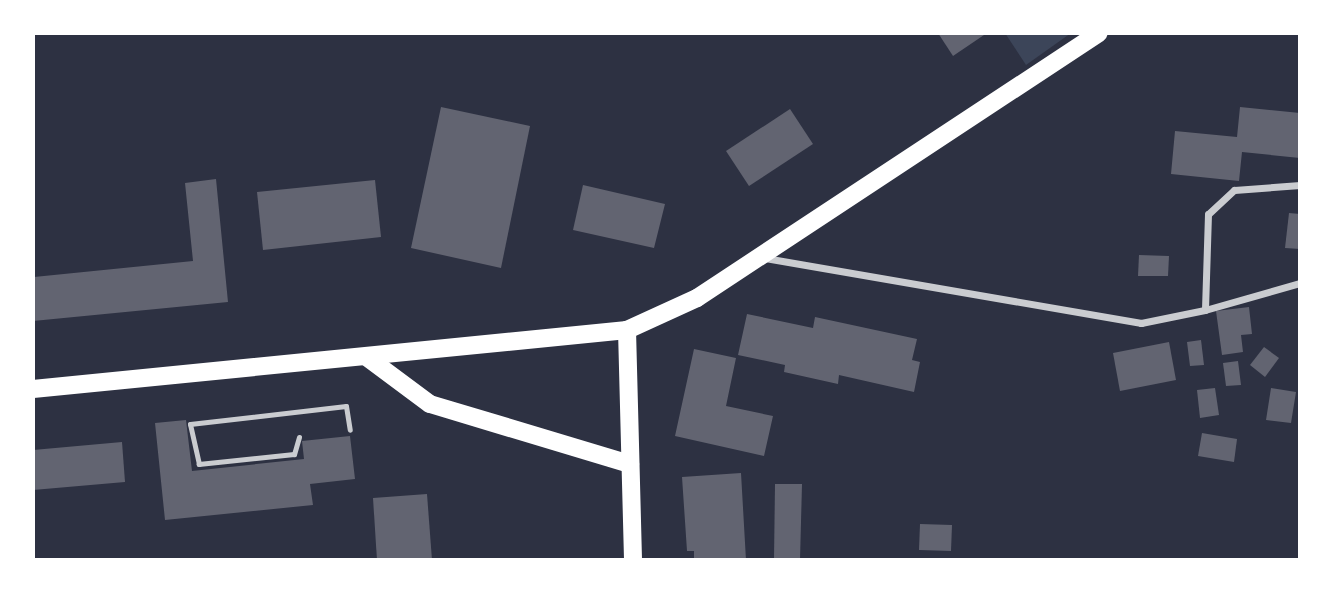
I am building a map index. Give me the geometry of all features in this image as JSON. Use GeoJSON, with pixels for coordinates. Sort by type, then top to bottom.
{"type":"FeatureCollection","features":[{"type":"Feature","properties":{"kind":"main road"},"geometry":{"type":"LineString","coordinates":[[33,389],[368,358],[627,330],[697,298],[1100,33]]}},
{"type":"Feature","properties":{"kind":"main road"},"geometry":{"type":"LineString","coordinates":[[627,330],[633,560]]}},
{"type":"Feature","properties":{"kind":"main road"},"geometry":{"type":"LineString","coordinates":[[368,358],[430,404],[630,464]]}},
{"type":"Feature","properties":{"kind":"street"},"geometry":{"type":"LineString","coordinates":[[1205,310],[1208,214],[1234,190],[1300,185]]}},
{"type":"Feature","properties":{"kind":"street"},"geometry":{"type":"LineString","coordinates":[[760,257],[1140,323],[1205,310],[1300,284]]}},
{"type":"Feature","properties":{"kind":"lane"},"geometry":{"type":"LineString","coordinates":[[299,437],[294,454],[199,464],[190,424],[346,406],[350,430]]}},
{"type":"Feature","properties":{"kind":"shaded area"},"geometry":{"type":"Polygon","coordinates":[[[1005,33],[1071,33],[1026,65],[1005,33]]]}},
{"type":"Feature","properties":{"kind":"building"},"geometry":{"type":"Polygon","coordinates":[[[938,33],[983,33],[984,35],[953,56],[938,33]]]}},
{"type":"Feature","properties":{"kind":"building"},"geometry":{"type":"Polygon","coordinates":[[[441,107],[530,126],[501,268],[411,248],[441,107]]]}},
{"type":"Feature","properties":{"kind":"building"},"geometry":{"type":"Polygon","coordinates":[[[1240,107],[1300,113],[1300,158],[1242,152],[1239,181],[1171,174],[1175,131],[1237,137],[1240,107]]]}},
{"type":"Feature","properties":{"kind":"building"},"geometry":{"type":"Polygon","coordinates":[[[790,109],[813,144],[749,186],[726,151],[790,109]]]}},
{"type":"Feature","properties":{"kind":"building"},"geometry":{"type":"Polygon","coordinates":[[[216,179],[228,302],[33,321],[34,277],[193,261],[185,183],[216,179]]]}},
{"type":"Feature","properties":{"kind":"building"},"geometry":{"type":"Polygon","coordinates":[[[375,180],[381,237],[263,250],[257,192],[375,180]]]}},
{"type":"Feature","properties":{"kind":"building"},"geometry":{"type":"Polygon","coordinates":[[[583,185],[665,204],[654,248],[573,230],[583,185]]]}},
{"type":"Feature","properties":{"kind":"building"},"geometry":{"type":"Polygon","coordinates":[[[1289,213],[1300,214],[1300,249],[1285,248],[1289,213]]]}},
{"type":"Feature","properties":{"kind":"building"},"geometry":{"type":"Polygon","coordinates":[[[1139,255],[1169,256],[1168,276],[1138,276],[1139,255]]]}},
{"type":"Feature","properties":{"kind":"building"},"geometry":{"type":"Polygon","coordinates":[[[1249,307],[1252,334],[1241,335],[1243,352],[1222,355],[1216,311],[1249,307]]]}},
{"type":"Feature","properties":{"kind":"building"},"geometry":{"type":"Polygon","coordinates":[[[747,314],[813,328],[815,317],[917,339],[912,360],[920,362],[914,392],[839,375],[838,384],[784,372],[785,365],[738,355],[747,314]]]}},
{"type":"Feature","properties":{"kind":"building"},"geometry":{"type":"Polygon","coordinates":[[[1201,340],[1204,365],[1190,366],[1187,342],[1201,340]]]}},
{"type":"Feature","properties":{"kind":"building"},"geometry":{"type":"Polygon","coordinates":[[[1169,342],[1176,380],[1120,391],[1113,353],[1169,342]]]}},
{"type":"Feature","properties":{"kind":"building"},"geometry":{"type":"Polygon","coordinates":[[[1264,347],[1279,358],[1265,377],[1250,365],[1264,347]]]}},
{"type":"Feature","properties":{"kind":"building"},"geometry":{"type":"Polygon","coordinates":[[[694,349],[736,358],[726,406],[773,416],[764,456],[675,436],[694,349]]]}},
{"type":"Feature","properties":{"kind":"building"},"geometry":{"type":"Polygon","coordinates":[[[1238,361],[1241,385],[1226,386],[1223,363],[1238,361]]]}},
{"type":"Feature","properties":{"kind":"building"},"geometry":{"type":"Polygon","coordinates":[[[1215,388],[1219,415],[1200,418],[1197,390],[1215,388]]]}},
{"type":"Feature","properties":{"kind":"building"},"geometry":{"type":"Polygon","coordinates":[[[1271,388],[1296,392],[1291,423],[1266,420],[1271,388]]]}},
{"type":"Feature","properties":{"kind":"building"},"geometry":{"type":"Polygon","coordinates":[[[186,420],[192,471],[304,459],[302,441],[350,436],[355,479],[310,484],[313,505],[165,520],[155,423],[186,420]]]}},
{"type":"Feature","properties":{"kind":"building"},"geometry":{"type":"Polygon","coordinates":[[[1202,433],[1237,439],[1234,462],[1198,456],[1202,433]]]}},
{"type":"Feature","properties":{"kind":"building"},"geometry":{"type":"Polygon","coordinates":[[[122,442],[125,482],[33,490],[33,450],[122,442]]]}},
{"type":"Feature","properties":{"kind":"building"},"geometry":{"type":"Polygon","coordinates":[[[741,473],[746,560],[694,560],[694,551],[687,551],[682,477],[741,473]]]}},
{"type":"Feature","properties":{"kind":"building"},"geometry":{"type":"Polygon","coordinates":[[[775,484],[802,484],[800,560],[774,560],[775,484]]]}},
{"type":"Feature","properties":{"kind":"building"},"geometry":{"type":"Polygon","coordinates":[[[427,494],[432,560],[377,560],[373,498],[427,494]]]}},
{"type":"Feature","properties":{"kind":"building"},"geometry":{"type":"Polygon","coordinates":[[[920,524],[952,525],[951,551],[919,550],[920,524]]]}}]}
